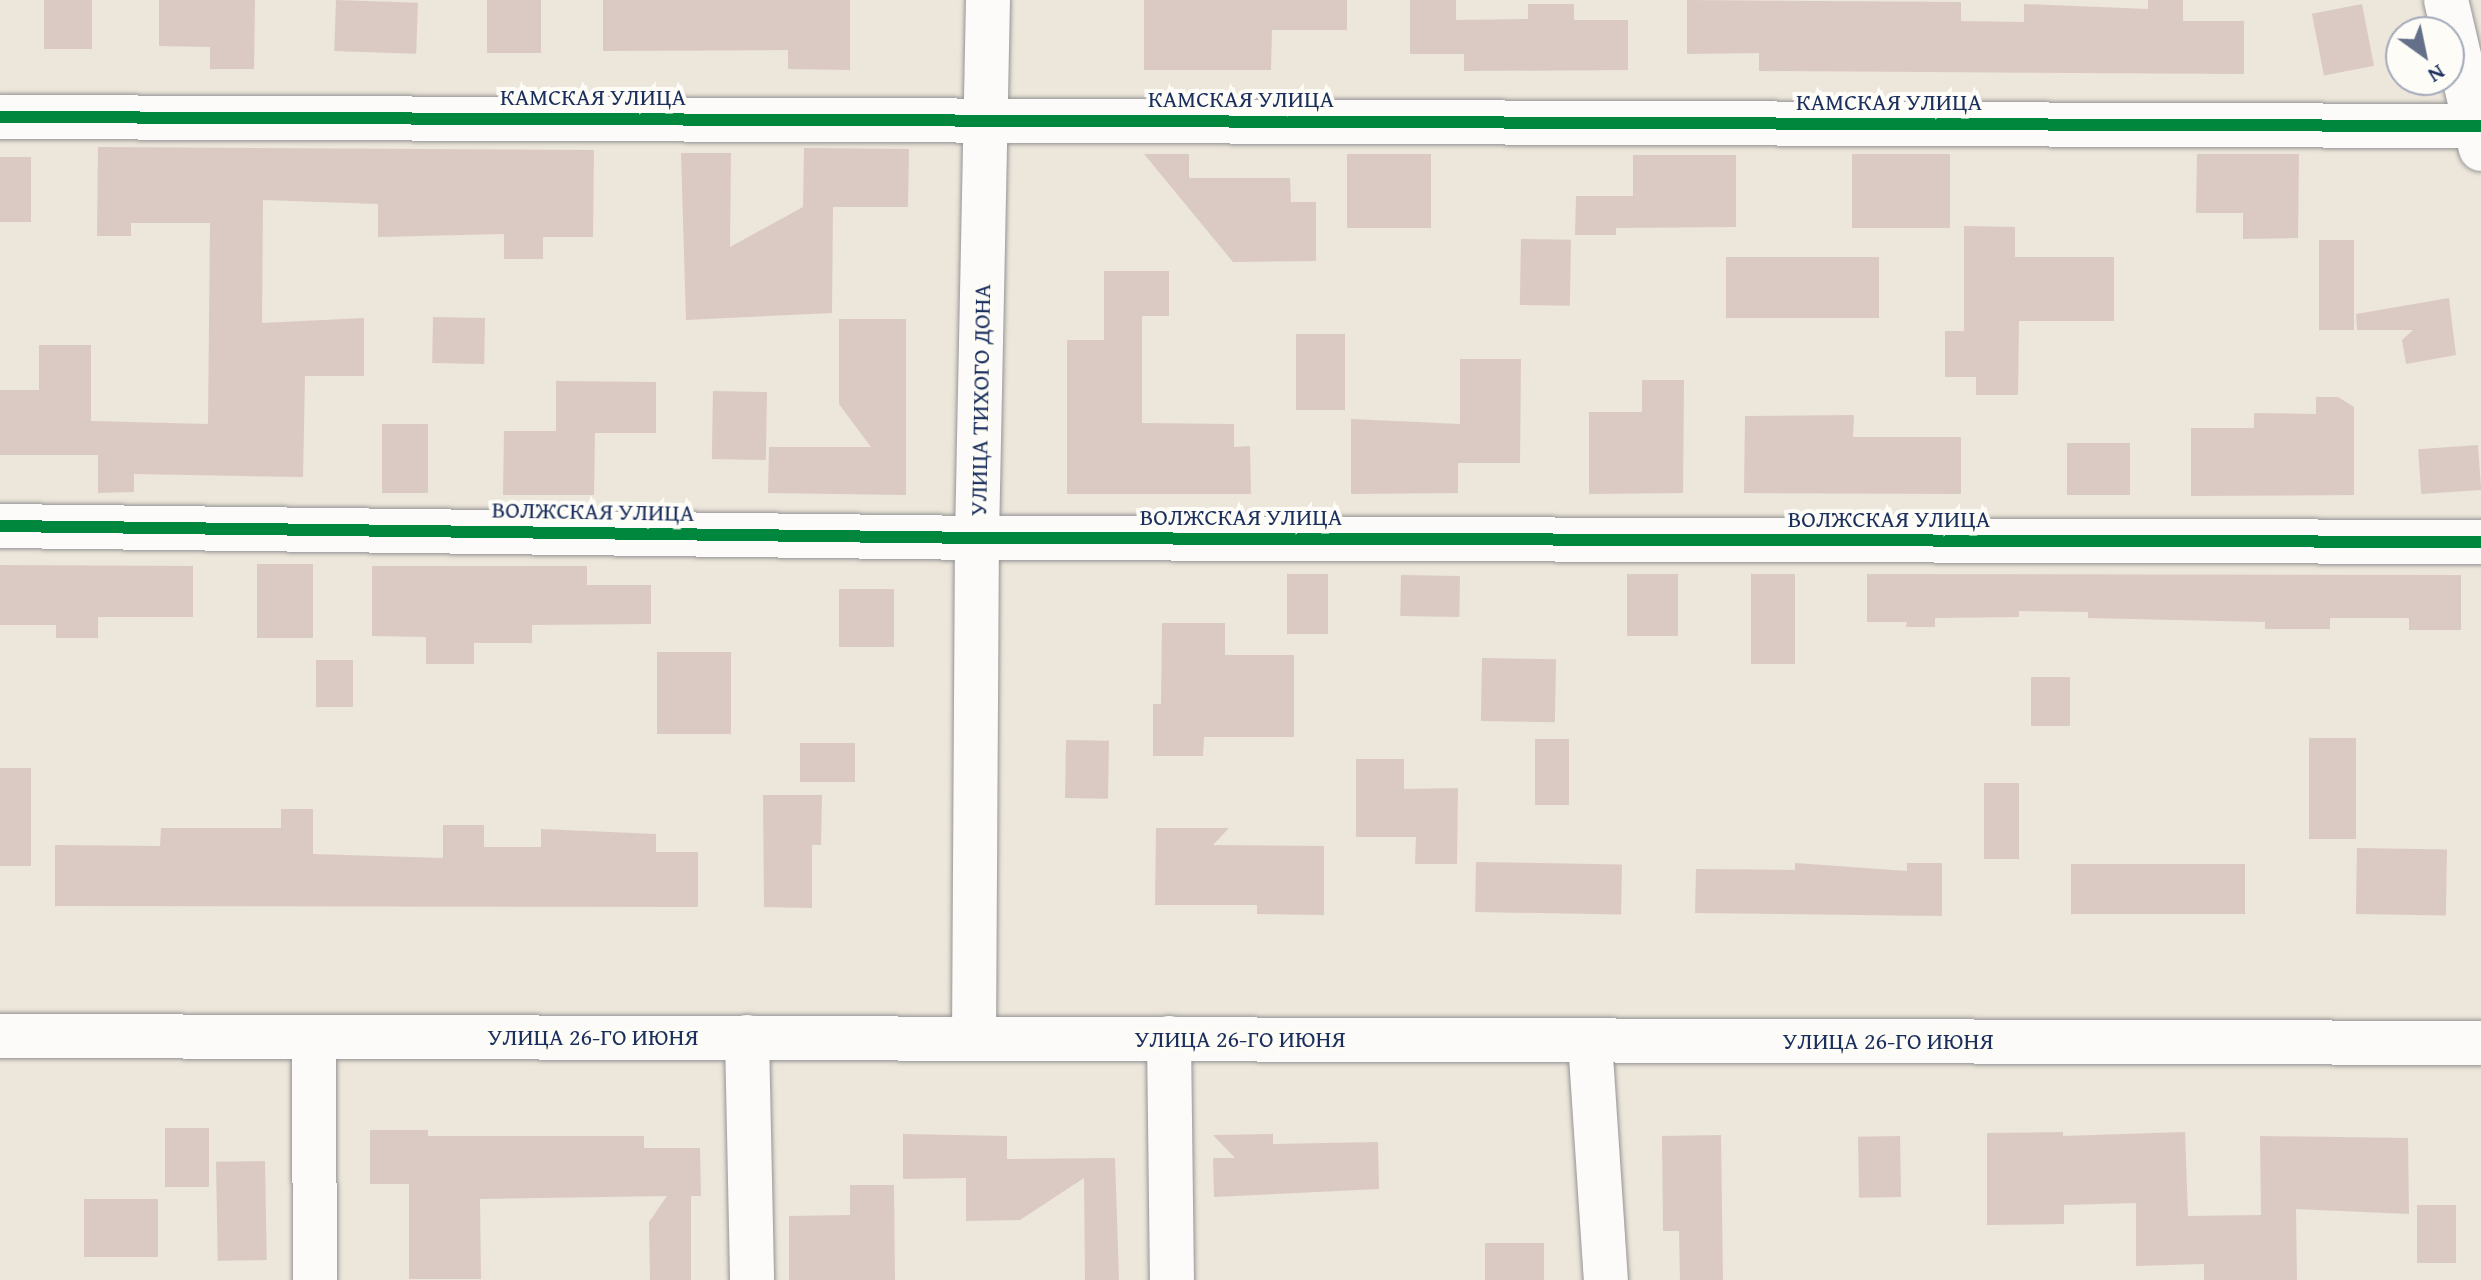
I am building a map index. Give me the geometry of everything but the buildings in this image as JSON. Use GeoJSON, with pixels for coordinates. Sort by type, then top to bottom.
{"type":"FeatureCollection","features":[{"type":"Feature","properties":{"kind":"street","name":"УЛИЦА ТИХОГО ДОНА"},"geometry":{"type":"LineString","coordinates":[[974,1039],[977,538],[988,120],[988,0]]}},
{"type":"Feature","properties":{"kind":"street"},"geometry":{"type":"LineString","coordinates":[[2446,0],[2479,134]]}},
{"type":"Feature","properties":{"kind":"street","name":"КАМСКАЯ УЛИЦА"},"geometry":{"type":"LineString","coordinates":[[0,117],[988,120],[2479,134]]}},
{"type":"Feature","properties":{"kind":"street","name":"ВОЛЖСКАЯ УЛИЦА"},"geometry":{"type":"LineString","coordinates":[[0,526],[977,538],[2481,542]]}},
{"type":"Feature","properties":{"kind":"street","name":"УЛИЦА 26-ГО ИЮНЯ"},"geometry":{"type":"LineString","coordinates":[[0,1036],[2481,1043]]}},
{"type":"Feature","properties":{"kind":"street"},"geometry":{"type":"LineString","coordinates":[[314,1037],[315,1280]]}},
{"type":"Feature","properties":{"kind":"street"},"geometry":{"type":"LineString","coordinates":[[747,1037],[752,1280]]}},
{"type":"Feature","properties":{"kind":"street"},"geometry":{"type":"LineString","coordinates":[[1169,1038],[1172,1280]]}},
{"type":"Feature","properties":{"kind":"street"},"geometry":{"type":"LineString","coordinates":[[1590,1041],[1606,1280]]}},
{"type":"Feature","properties":{"kind":"cycle path"},"geometry":{"type":"LineString","coordinates":[[0,117],[2481,126]]}},
{"type":"Feature","properties":{"kind":"cycle path"},"geometry":{"type":"LineString","coordinates":[[0,526],[977,538],[2481,542]]}}]}
